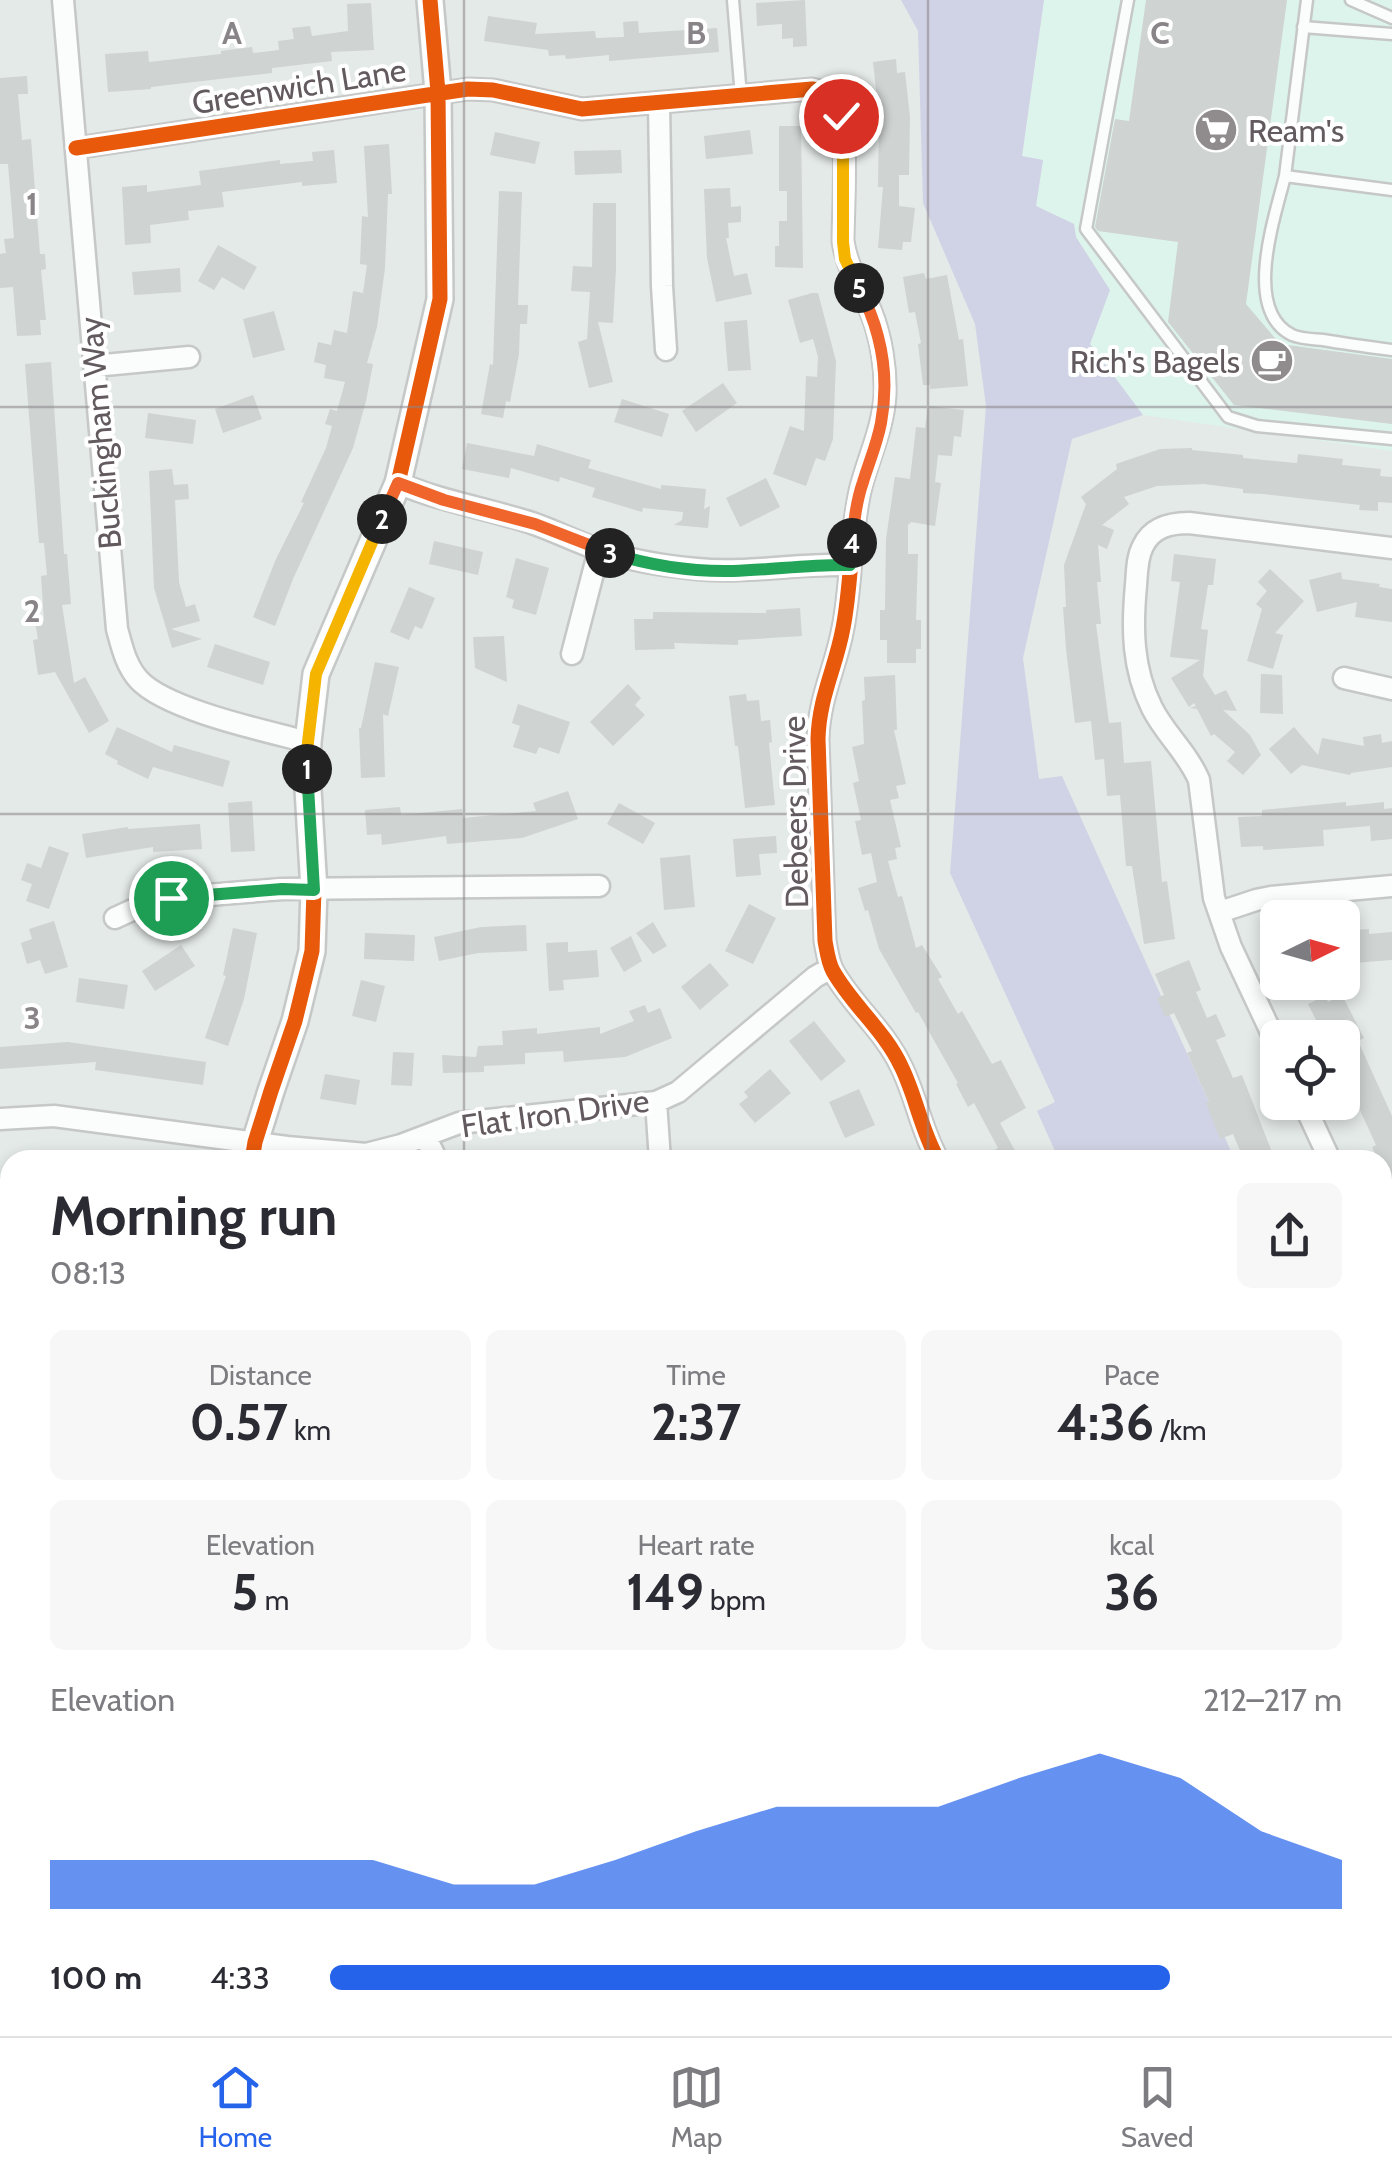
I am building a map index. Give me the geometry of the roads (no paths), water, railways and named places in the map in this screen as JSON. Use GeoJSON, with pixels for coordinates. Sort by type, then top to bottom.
{"type":"FeatureCollection","features":[{"type":"Feature","properties":{"kind":"street","name":"Buckingham Way"},"geometry":{"type":"LineString","coordinates":[[62,0],[117,629],[125,657],[137,678],[168,700],[308,742]]}},
{"type":"Feature","properties":{"kind":"street"},"geometry":{"type":"LineString","coordinates":[[254,1150],[306,983],[312,951],[314,890],[308,742],[316,674],[398,483],[440,299],[438,92],[430,0]]}},
{"type":"Feature","properties":{"kind":"street","name":"Greenwich Lane"},"geometry":{"type":"LineString","coordinates":[[76,148],[468,89],[493,90],[582,109],[812,90],[827,94]]}},
{"type":"Feature","properties":{"kind":"street","name":"Debeers Drive"},"geometry":{"type":"LineString","coordinates":[[827,94],[836,104],[843,128],[845,259],[872,312],[884,365],[885,394],[881,424],[854,520],[843,629],[818,726],[825,941],[831,968]]}},
{"type":"Feature","properties":{"kind":"street"},"geometry":{"type":"LineString","coordinates":[[659,104],[666,350]]}},
{"type":"Feature","properties":{"kind":"street"},"geometry":{"type":"LineString","coordinates":[[94,366],[190,357]]}},
{"type":"Feature","properties":{"kind":"street"},"geometry":{"type":"LineString","coordinates":[[398,483],[444,500],[535,524],[599,550],[652,563],[732,571],[850,565]]}},
{"type":"Feature","properties":{"kind":"street"},"geometry":{"type":"LineString","coordinates":[[1265,1020],[1231,947],[1209,875],[1199,780],[1191,762],[1151,707],[1141,683],[1132,624],[1138,563],[1143,545],[1156,530],[1172,524],[1392,548]]}},
{"type":"Feature","properties":{"kind":"street"},"geometry":{"type":"LineString","coordinates":[[572,654],[599,550]]}},
{"type":"Feature","properties":{"kind":"street"},"geometry":{"type":"LineString","coordinates":[[1344,678],[1392,690]]}},
{"type":"Feature","properties":{"kind":"street"},"geometry":{"type":"LineString","coordinates":[[115,918],[171,898],[282,889],[599,886]]}},
{"type":"Feature","properties":{"kind":"street"},"geometry":{"type":"LineString","coordinates":[[1220,912],[1271,897],[1392,886]]}},
{"type":"Feature","properties":{"kind":"street"},"geometry":{"type":"LineString","coordinates":[[831,968],[887,1040],[902,1067],[933,1150]]}},
{"type":"Feature","properties":{"kind":"street","name":"Flat Iron Drive"},"geometry":{"type":"LineString","coordinates":[[386,1150],[460,1123],[656,1102],[678,1092],[815,977],[831,968]]}},
{"type":"Feature","properties":{"kind":"street"},"geometry":{"type":"LineString","coordinates":[[656,1102],[659,1150]]}},
{"type":"Feature","properties":{"kind":"street","name":"Flat Iron Drive"},"geometry":{"type":"LineString","coordinates":[[0,1119],[54,1116],[248,1150]]}},
{"type":"Feature","properties":{"kind":"street"},"geometry":{"type":"LineString","coordinates":[[1311,1120],[1325,1150]]}},
{"type":"Feature","properties":{"kind":"street"},"geometry":{"type":"LineString","coordinates":[[425,1136],[432,1150]]}},
{"type":"Feature","properties":{"kind":"lane"},"geometry":{"type":"LineString","coordinates":[[733,0],[741,96]]}},
{"type":"Feature","properties":{"kind":"lane"},"geometry":{"type":"LineString","coordinates":[[1128,0],[1086,230],[1228,417],[1257,426],[1392,439]]}},
{"type":"Feature","properties":{"kind":"lane"},"geometry":{"type":"LineString","coordinates":[[1307,0],[1285,176],[1265,272],[1268,307],[1294,336],[1392,350]]}},
{"type":"Feature","properties":{"kind":"lane"},"geometry":{"type":"LineString","coordinates":[[1351,0],[1392,18]]}},
{"type":"Feature","properties":{"kind":"lane"},"geometry":{"type":"LineString","coordinates":[[1304,27],[1392,34]]}},
{"type":"Feature","properties":{"kind":"lane"},"geometry":{"type":"LineString","coordinates":[[1285,176],[1392,190]]}},
{"type":"Feature","properties":{"kind":"place","name":"Ream's"},"geometry":{"type":"Point","coordinates":[1216,130]}},
{"type":"Feature","properties":{"kind":"place","name":"Rich's Bagels"},"geometry":{"type":"Point","coordinates":[1272,361]}}]}
